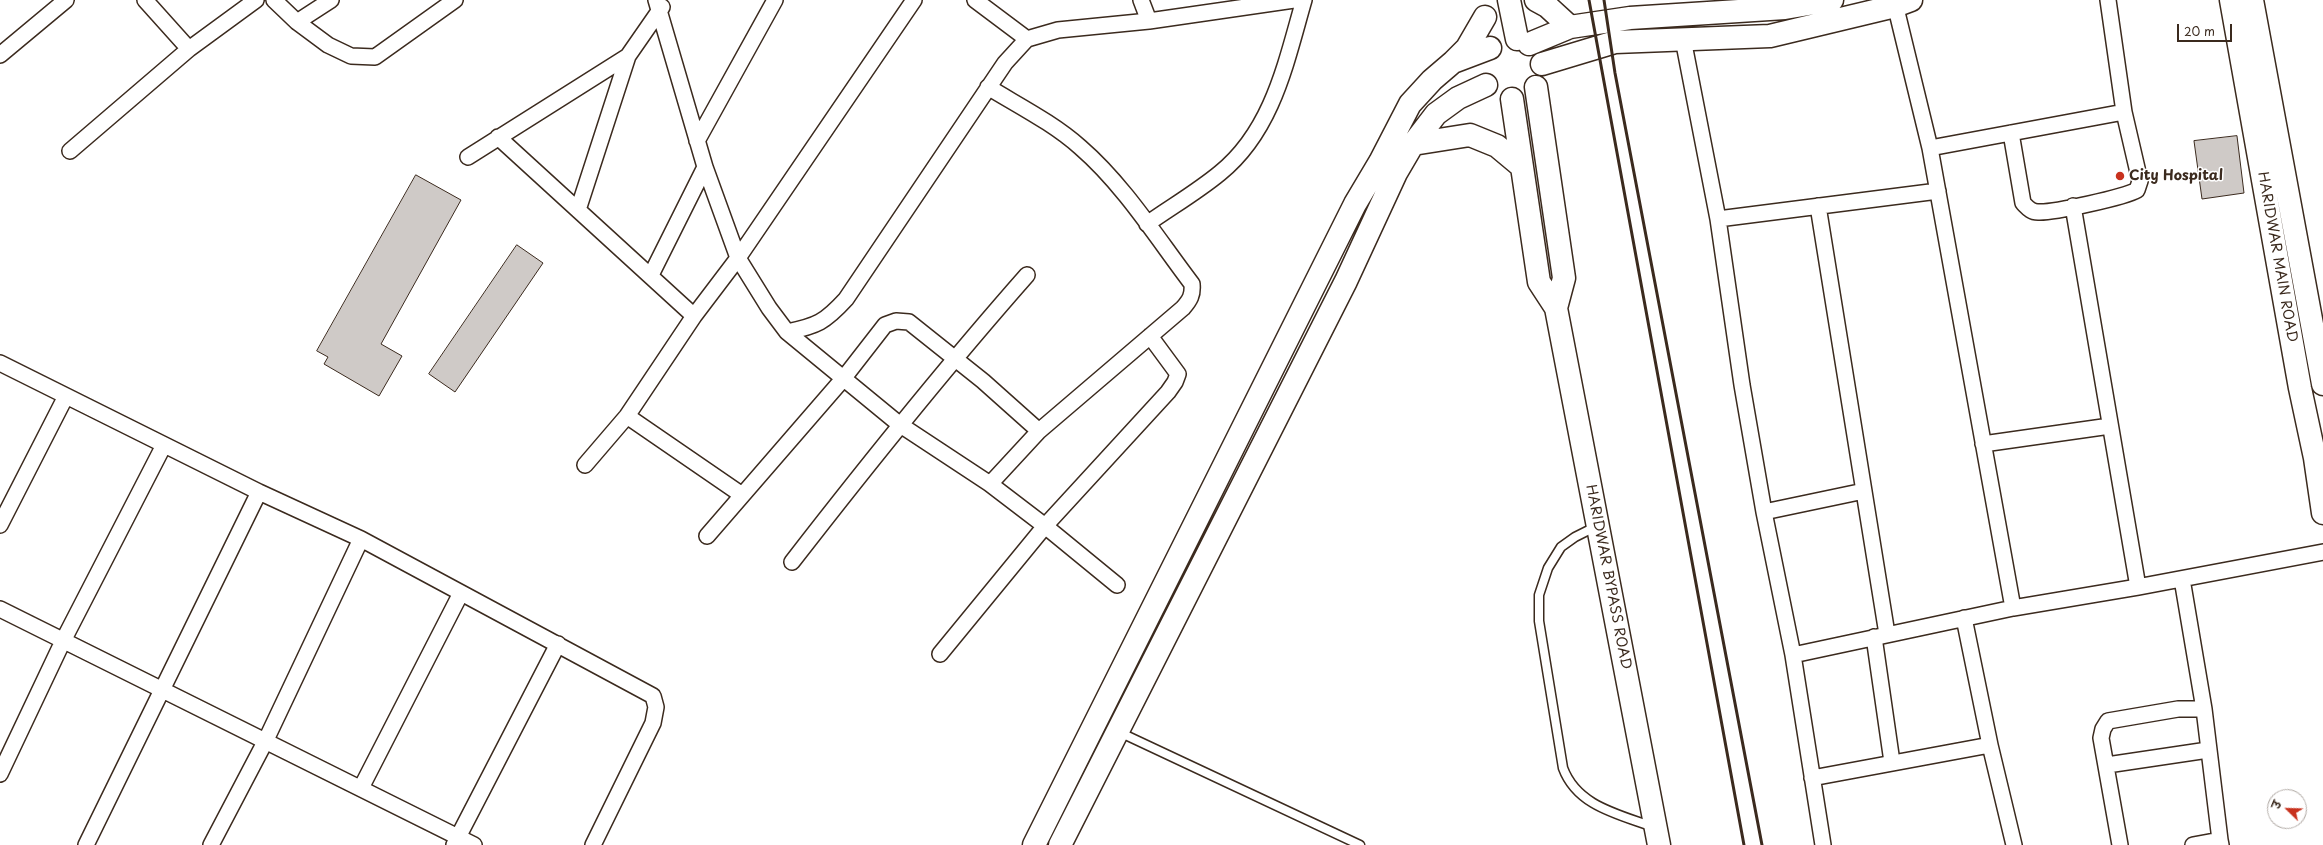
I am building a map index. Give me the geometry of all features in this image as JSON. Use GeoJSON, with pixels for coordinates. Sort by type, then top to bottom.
{"type":"FeatureCollection","features":[{"type":"Feature","properties":{"kind":"main road"},"geometry":{"type":"LineString","coordinates":[[1484,8],[1492,46],[1482,62],[1483,77],[1486,84],[1497,95],[1512,99],[1528,95],[1536,87],[1542,76],[1542,64],[1538,53],[1523,41],[1509,0]]}},
{"type":"Feature","properties":{"kind":"main road"},"geometry":{"type":"LineString","coordinates":[[1536,0],[1547,6],[1570,27]]}},
{"type":"Feature","properties":{"kind":"main road"},"geometry":{"type":"LineString","coordinates":[[1453,62],[1503,40],[1523,41],[1570,27],[1630,18],[1785,8],[1832,0]]}},
{"type":"Feature","properties":{"kind":"main road","name":"HARIDWAR MAIN ROAD"},"geometry":{"type":"LineString","coordinates":[[2231,0],[2300,388],[2319,456],[2323,513]]}},
{"type":"Feature","properties":{"kind":"main road","name":"HARIDWAR MAIN ROAD"},"geometry":{"type":"LineString","coordinates":[[2252,0],[2323,382]]}},
{"type":"Feature","properties":{"kind":"main road"},"geometry":{"type":"LineString","coordinates":[[1542,64],[1615,42],[1770,36],[1900,2]]}},
{"type":"Feature","properties":{"kind":"main road"},"geometry":{"type":"LineString","coordinates":[[1034,845],[1355,204],[1380,162],[1410,104],[1432,80],[1453,62],[1466,48],[1484,8]]}},
{"type":"Feature","properties":{"kind":"main road"},"geometry":{"type":"LineString","coordinates":[[1060,845],[1116,731],[1346,281],[1396,173],[1412,144],[1436,114],[1458,98],[1486,84]]}},
{"type":"Feature","properties":{"kind":"main road","name":"HARIDWAR BYPASS ROAD"},"geometry":{"type":"LineString","coordinates":[[1536,87],[1564,278],[1556,308]]}},
{"type":"Feature","properties":{"kind":"main road","name":"HARIDWAR BYPASS ROAD"},"geometry":{"type":"LineString","coordinates":[[1512,99],[1539,282],[1556,308],[1658,837]]}},
{"type":"Feature","properties":{"kind":"main road"},"geometry":{"type":"LineString","coordinates":[[1412,144],[1470,135],[1497,146],[1521,166]]}},
{"type":"Feature","properties":{"kind":"street"},"geometry":{"type":"LineString","coordinates":[[0,55],[66,0]]}},
{"type":"Feature","properties":{"kind":"street"},"geometry":{"type":"LineString","coordinates":[[145,0],[189,49]]}},
{"type":"Feature","properties":{"kind":"street"},"geometry":{"type":"LineString","coordinates":[[70,151],[189,49],[256,0]]}},
{"type":"Feature","properties":{"kind":"street"},"geometry":{"type":"LineString","coordinates":[[274,0],[297,22],[328,45],[351,56],[375,57],[455,0]]}},
{"type":"Feature","properties":{"kind":"street"},"geometry":{"type":"LineString","coordinates":[[297,22],[331,0]]}},
{"type":"Feature","properties":{"kind":"street"},"geometry":{"type":"LineString","coordinates":[[697,141],[774,0]]}},
{"type":"Feature","properties":{"kind":"street"},"geometry":{"type":"LineString","coordinates":[[585,466],[627,416],[694,316],[738,258],[914,0]]}},
{"type":"Feature","properties":{"kind":"street"},"geometry":{"type":"LineString","coordinates":[[975,0],[1027,39]]}},
{"type":"Feature","properties":{"kind":"street"},"geometry":{"type":"LineString","coordinates":[[1141,0],[1149,21]]}},
{"type":"Feature","properties":{"kind":"street"},"geometry":{"type":"LineString","coordinates":[[787,332],[810,327],[829,318],[846,299],[988,87],[1005,63],[1027,39],[1058,30],[1149,21],[1294,0]]}},
{"type":"Feature","properties":{"kind":"street"},"geometry":{"type":"LineString","coordinates":[[1147,224],[1220,173],[1246,148],[1264,120],[1279,84],[1304,0]]}},
{"type":"Feature","properties":{"kind":"street"},"geometry":{"type":"LineString","coordinates":[[2011,133],[2023,203],[2030,210],[2039,212],[2073,206],[2129,195],[2137,190],[2140,181],[2124,112],[2108,0]]}},
{"type":"Feature","properties":{"kind":"street"},"geometry":{"type":"LineString","coordinates":[[1900,2],[1930,148],[2013,608]]}},
{"type":"Feature","properties":{"kind":"street"},"geometry":{"type":"LineString","coordinates":[[660,4],[697,141],[738,258],[769,308],[787,332],[899,424],[990,484],[1045,526],[1117,585]]}},
{"type":"Feature","properties":{"kind":"street"},"geometry":{"type":"LineString","coordinates":[[578,210],[628,56],[660,4]]}},
{"type":"Feature","properties":{"kind":"street"},"geometry":{"type":"LineString","coordinates":[[1683,39],[1718,219],[1742,385],[1764,512],[1793,655],[1823,845]]}},
{"type":"Feature","properties":{"kind":"street"},"geometry":{"type":"LineString","coordinates":[[468,157],[628,56]]}},
{"type":"Feature","properties":{"kind":"street"},"geometry":{"type":"LineString","coordinates":[[988,87],[1080,147],[1113,181],[1147,224],[1192,284],[1193,292],[1191,299],[1183,308],[1039,431],[990,484]]}},
{"type":"Feature","properties":{"kind":"street"},"geometry":{"type":"LineString","coordinates":[[1930,148],[2124,112]]}},
{"type":"Feature","properties":{"kind":"street"},"geometry":{"type":"LineString","coordinates":[[498,137],[651,274],[694,316]]}},
{"type":"Feature","properties":{"kind":"street"},"geometry":{"type":"LineString","coordinates":[[651,274],[705,167]]}},
{"type":"Feature","properties":{"kind":"street"},"geometry":{"type":"LineString","coordinates":[[1718,219],[1938,191]]}},
{"type":"Feature","properties":{"kind":"street"},"geometry":{"type":"LineString","coordinates":[[1818,206],[1864,491],[1881,635],[1892,762]]}},
{"type":"Feature","properties":{"kind":"street"},"geometry":{"type":"LineString","coordinates":[[2073,206],[2138,587]]}},
{"type":"Feature","properties":{"kind":"street"},"geometry":{"type":"LineString","coordinates":[[792,562],[899,424],[954,358],[1027,275]]}},
{"type":"Feature","properties":{"kind":"street"},"geometry":{"type":"LineString","coordinates":[[707,536],[843,379],[885,326],[896,320],[909,322],[983,381],[1039,431]]}},
{"type":"Feature","properties":{"kind":"street"},"geometry":{"type":"LineString","coordinates":[[940,654],[1045,526],[1168,392],[1175,382],[1178,374],[1150,336]]}},
{"type":"Feature","properties":{"kind":"street"},"geometry":{"type":"LineString","coordinates":[[0,363],[260,492],[361,539],[653,696],[656,707],[653,723],[593,845]]}},
{"type":"Feature","properties":{"kind":"street"},"geometry":{"type":"LineString","coordinates":[[2300,388],[2323,382]]}},
{"type":"Feature","properties":{"kind":"street"},"geometry":{"type":"LineString","coordinates":[[0,525],[66,396]]}},
{"type":"Feature","properties":{"kind":"street"},"geometry":{"type":"LineString","coordinates":[[627,416],[742,495]]}},
{"type":"Feature","properties":{"kind":"street"},"geometry":{"type":"LineString","coordinates":[[1983,444],[2110,426]]}},
{"type":"Feature","properties":{"kind":"street"},"geometry":{"type":"LineString","coordinates":[[0,774],[63,641],[164,445]]}},
{"type":"Feature","properties":{"kind":"street"},"geometry":{"type":"LineString","coordinates":[[1764,512],[1864,491]]}},
{"type":"Feature","properties":{"kind":"street"},"geometry":{"type":"LineString","coordinates":[[86,845],[260,492]]}},
{"type":"Feature","properties":{"kind":"street"},"geometry":{"type":"LineString","coordinates":[[211,845],[265,742],[361,539]]}},
{"type":"Feature","properties":{"kind":"street"},"geometry":{"type":"LineString","coordinates":[[1793,655],[2013,608],[2138,587],[2323,552]]}},
{"type":"Feature","properties":{"kind":"street"},"geometry":{"type":"LineString","coordinates":[[2182,579],[2204,709],[2208,750],[2221,842],[2193,845]]}},
{"type":"Feature","properties":{"kind":"street"},"geometry":{"type":"LineString","coordinates":[[361,788],[461,593]]}},
{"type":"Feature","properties":{"kind":"street"},"geometry":{"type":"LineString","coordinates":[[0,609],[265,742],[361,788],[456,841],[474,845]]}},
{"type":"Feature","properties":{"kind":"street"},"geometry":{"type":"LineString","coordinates":[[1964,618],[1990,745],[2014,845]]}},
{"type":"Feature","properties":{"kind":"street"},"geometry":{"type":"LineString","coordinates":[[456,841],[558,644]]}},
{"type":"Feature","properties":{"kind":"street"},"geometry":{"type":"LineString","coordinates":[[2120,845],[2102,738],[2103,728],[2108,721],[2178,709],[2204,709]]}},
{"type":"Feature","properties":{"kind":"street"},"geometry":{"type":"LineString","coordinates":[[1812,778],[1990,745]]}},
{"type":"Feature","properties":{"kind":"street"},"geometry":{"type":"LineString","coordinates":[[2107,765],[2208,750]]}},
{"type":"Feature","properties":{"kind":"lane"},"geometry":{"type":"LineString","coordinates":[[1598,526],[1575,537],[1561,547],[1548,568],[1539,595],[1539,621],[1563,768],[1568,781],[1579,795],[1658,837]]}},
{"type":"Feature","properties":{"kind":"lane"},"geometry":{"type":"LineString","coordinates":[[1116,731],[1360,845]]}},
{"type":"Feature","properties":{"kind":"building"},"geometry":{"type":"Polygon","coordinates":[[[2237,136],[2244,193],[2202,199],[2194,141],[2237,136]]]}},
{"type":"Feature","properties":{"kind":"building"},"geometry":{"type":"Polygon","coordinates":[[[416,175],[461,200],[381,344],[402,356],[379,396],[324,364],[328,357],[317,351],[416,175]]]}},
{"type":"Feature","properties":{"kind":"building"},"geometry":{"type":"Polygon","coordinates":[[[517,245],[543,263],[455,392],[429,374],[517,245]]]}},
{"type":"Feature","properties":{"kind":"railway"},"geometry":{"type":"LineString","coordinates":[[1589,0],[1744,845]]}},
{"type":"Feature","properties":{"kind":"railway"},"geometry":{"type":"LineString","coordinates":[[1604,0],[1615,73],[1762,845]]}},
{"type":"Feature","properties":{"kind":"place","name":"City Hospital"},"geometry":{"type":"Point","coordinates":[2120,176]}}]}
